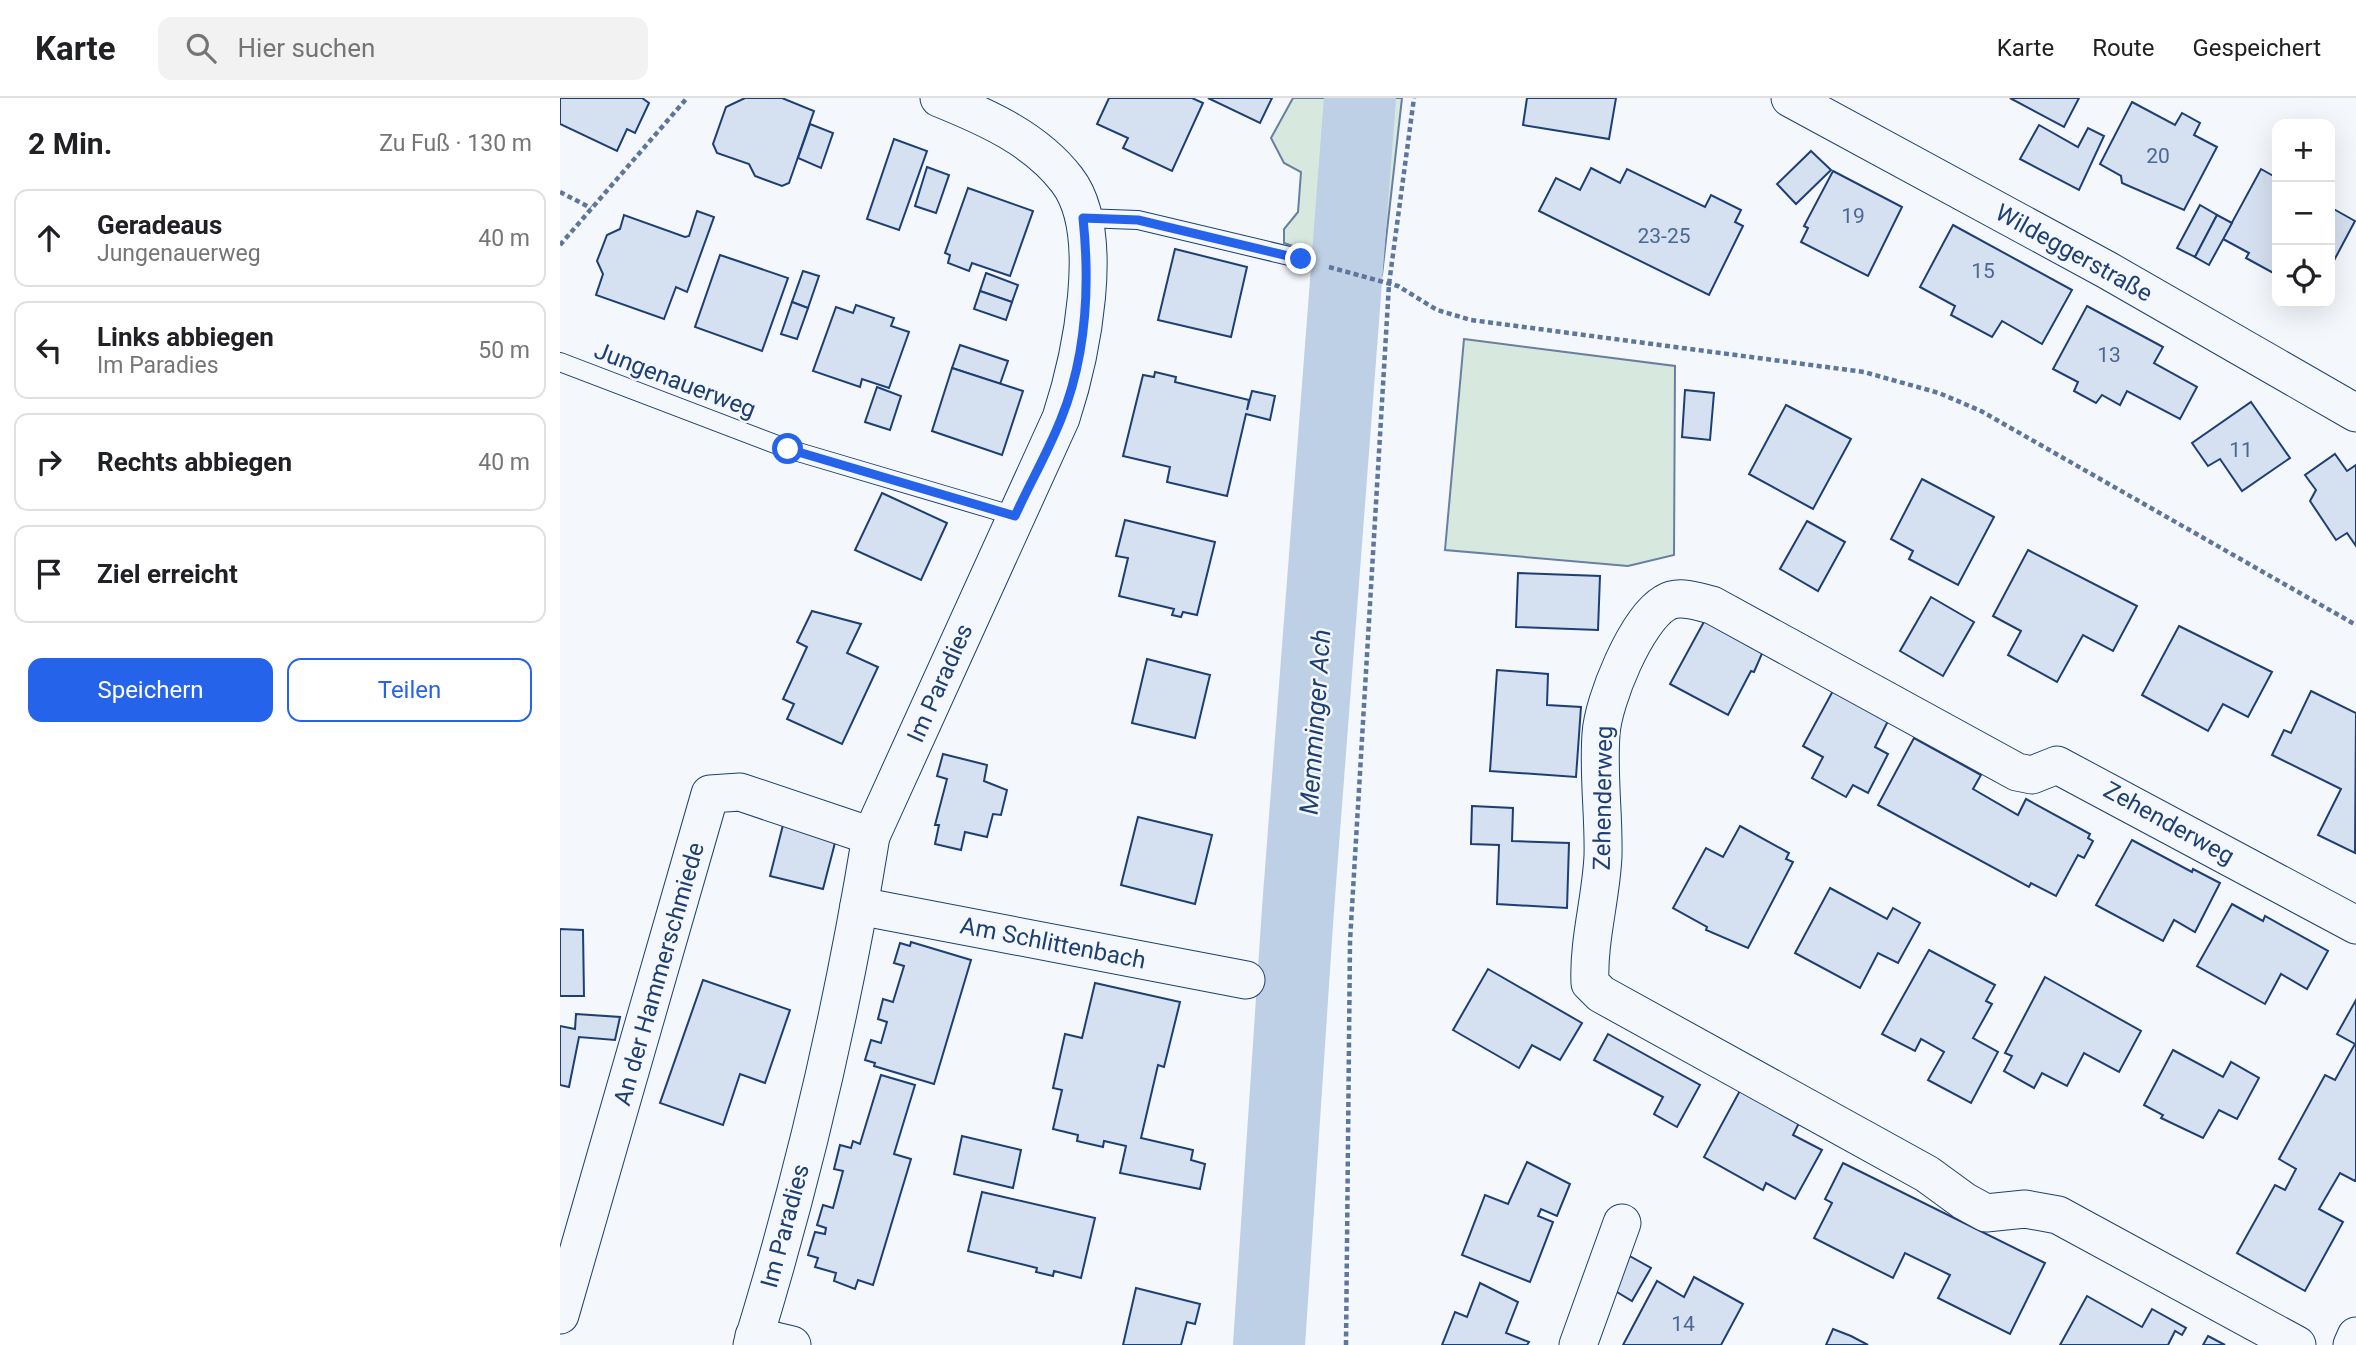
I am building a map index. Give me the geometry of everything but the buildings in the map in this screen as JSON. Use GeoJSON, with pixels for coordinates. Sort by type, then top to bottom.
{"type":"FeatureCollection","features":[{"type":"Feature","properties":{"kind":"street","name":"Im Paradies"},"geometry":{"type":"LineString","coordinates":[[753,1341],[814,1121],[871,836],[1062,418],[1077,370],[1085,320],[1088,270],[1083,218],[1069,182],[1044,155],[990,121],[939,98]]}},
{"type":"Feature","properties":{"kind":"street","name":"Wildeggerstraße"},"geometry":{"type":"LineString","coordinates":[[1790,98],[2106,270],[2356,413]]}},
{"type":"Feature","properties":{"kind":"street","name":"Zehenderweg"},"geometry":{"type":"LineString","coordinates":[[2297,1345],[2059,1215],[2025,1209],[1986,1213],[1964,1201],[1927,1174],[1601,994],[1590,983],[1589,963],[1600,898],[1603,854],[1598,780],[1601,730],[1612,688],[1641,631],[1665,602],[1683,598],[1712,605],[2017,772],[2032,775],[2057,765],[2356,925]]}},
{"type":"Feature","properties":{"kind":"street","name":"An der Hammerschmiede"},"geometry":{"type":"LineString","coordinates":[[560,1315],[710,794],[740,792],[871,836]]}},
{"type":"Feature","properties":{"kind":"street","name":"Am Schlittenbach"},"geometry":{"type":"LineString","coordinates":[[859,906],[1246,980]]}},
{"type":"Feature","properties":{"kind":"street"},"geometry":{"type":"LineString","coordinates":[[1578,1345],[1622,1223]]}},
{"type":"Feature","properties":{"kind":"street"},"geometry":{"type":"LineString","coordinates":[[2352,1345],[2356,1336]]}},
{"type":"Feature","properties":{"kind":"street"},"geometry":{"type":"LineString","coordinates":[[753,1341],[792,1345]]}},
{"type":"Feature","properties":{"kind":"lane"},"geometry":{"type":"LineString","coordinates":[[1083,218],[1138,220],[1301,259]]}},
{"type":"Feature","properties":{"kind":"lane","name":"Jungenauerweg"},"geometry":{"type":"LineString","coordinates":[[560,362],[788,449],[1015,516]]}},
{"type":"Feature","properties":{"kind":"path"},"geometry":{"type":"LineString","coordinates":[[560,245],[687,98]]}},
{"type":"Feature","properties":{"kind":"path"},"geometry":{"type":"LineString","coordinates":[[1346,1345],[1350,941],[1389,284],[1414,98]]}},
{"type":"Feature","properties":{"kind":"path"},"geometry":{"type":"LineString","coordinates":[[560,192],[591,208]]}},
{"type":"Feature","properties":{"kind":"path"},"geometry":{"type":"LineString","coordinates":[[1301,259],[1409,291],[1446,315],[1864,372],[1939,393],[1981,411],[2356,625]]}},
{"type":"Feature","properties":{"kind":"shaded area"},"geometry":{"type":"Polygon","coordinates":[[[1293,98],[1402,98],[1382,275],[1284,243],[1284,229],[1298,212],[1301,172],[1284,163],[1271,138],[1293,98]]]}},
{"type":"Feature","properties":{"kind":"shaded area"},"geometry":{"type":"Polygon","coordinates":[[[1464,339],[1675,366],[1674,555],[1628,566],[1445,550],[1464,339]]]}},
{"type":"Feature","properties":{"kind":"waterway","name":"Memminger Ach"},"geometry":{"type":"LineString","coordinates":[[1269,1345],[1298,909],[1360,98]]}},
{"type":"Feature","properties":{"kind":"route"},"geometry":{"type":"LineString","coordinates":[[788,449],[1015,516],[1062,418],[1077,370],[1085,320],[1088,270],[1083,218],[1138,220],[1202,233],[1301,259]]}}]}
